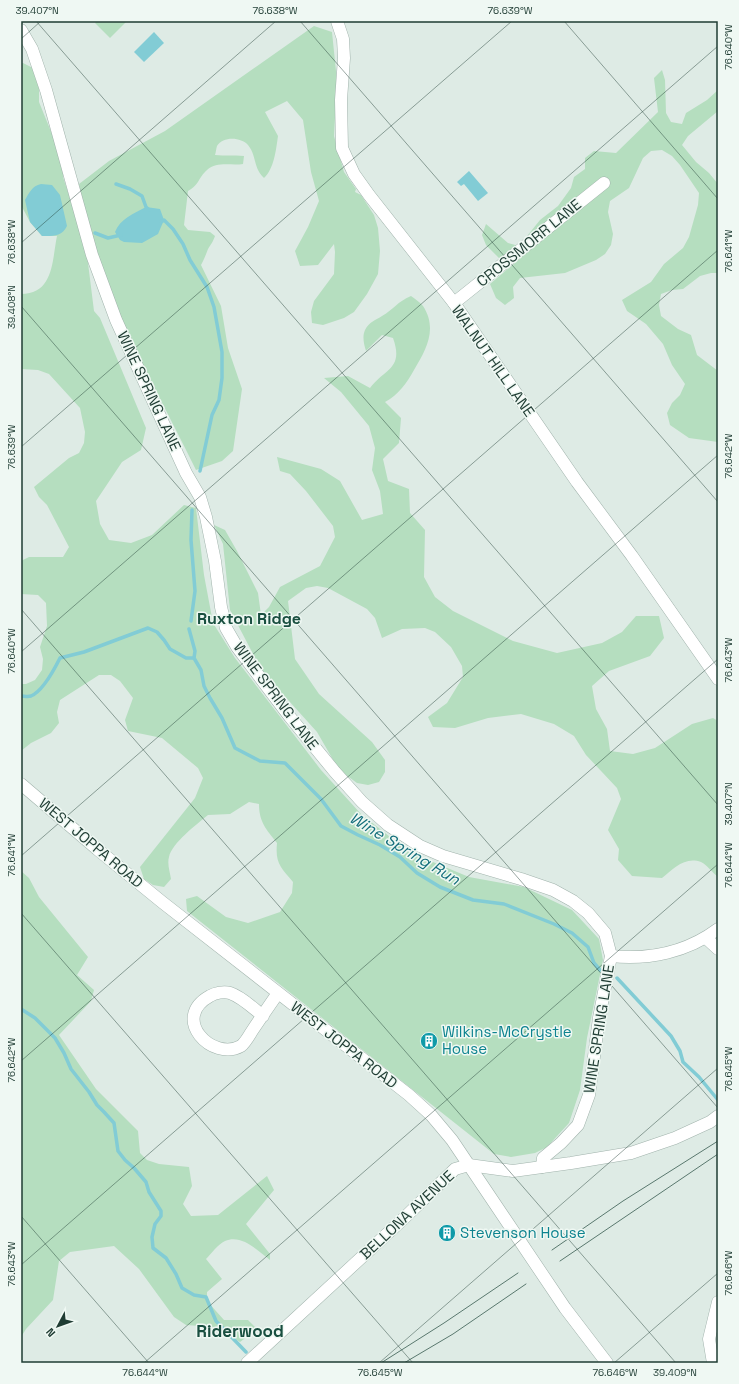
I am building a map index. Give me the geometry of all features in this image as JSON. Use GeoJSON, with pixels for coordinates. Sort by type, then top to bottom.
{"type":"FeatureCollection","features":[{"type":"Feature","properties":{"kind":"street","name":"WALNUT HILL LANE"},"geometry":{"type":"LineString","coordinates":[[337,21],[343,39],[344,58],[341,100],[342,148],[354,174],[454,303],[577,482],[632,556],[718,679]]}},
{"type":"Feature","properties":{"kind":"street","name":"WINE SPRING LANE"},"geometry":{"type":"LineString","coordinates":[[21,30],[32,49],[46,90],[92,255],[116,320],[174,448],[200,497],[206,517],[215,561],[220,607],[226,628],[237,647],[300,730],[335,772],[366,807],[388,825],[420,846],[443,856],[553,890],[573,901],[588,913],[605,932],[611,956],[599,1018],[589,1095],[578,1125],[561,1143],[543,1158],[542,1167]]}},
{"type":"Feature","properties":{"kind":"street","name":"CROSSMORR LANE"},"geometry":{"type":"LineString","coordinates":[[454,303],[604,183]]}},
{"type":"Feature","properties":{"kind":"street","name":"WEST JOPPA ROAD"},"geometry":{"type":"LineString","coordinates":[[21,784],[109,859],[409,1095],[430,1115],[448,1135],[565,1308],[607,1363]]}},
{"type":"Feature","properties":{"kind":"street"},"geometry":{"type":"LineString","coordinates":[[611,956],[636,958],[651,957],[688,946],[706,938],[718,929]]}},
{"type":"Feature","properties":{"kind":"street"},"geometry":{"type":"LineString","coordinates":[[706,938],[718,949]]}},
{"type":"Feature","properties":{"kind":"street"},"geometry":{"type":"LineString","coordinates":[[263,1016],[230,993],[215,992],[202,1000],[193,1013],[194,1027],[207,1042],[219,1048],[231,1050],[242,1045],[263,1016],[278,993]]}},
{"type":"Feature","properties":{"kind":"street","name":"BELLONA AVENUE"},"geometry":{"type":"LineString","coordinates":[[247,1363],[455,1169],[469,1165],[513,1171],[631,1153],[675,1138],[710,1122],[718,1116]]}},
{"type":"Feature","properties":{"kind":"street"},"geometry":{"type":"LineString","coordinates":[[713,1363],[709,1339],[718,1302]]}},
{"type":"Feature","properties":{"kind":"green space"},"geometry":{"type":"Polygon","coordinates":[[[97,21],[127,21],[110,38],[95,23],[97,21]]]}},
{"type":"Feature","properties":{"kind":"green space"},"geometry":{"type":"Polygon","coordinates":[[[314,26],[332,32],[337,81],[334,136],[344,172],[356,189],[355,192],[361,195],[374,215],[378,228],[380,251],[378,274],[367,294],[354,312],[344,318],[323,325],[312,323],[311,312],[314,301],[334,274],[335,252],[334,244],[318,265],[300,266],[295,251],[308,227],[319,201],[311,172],[303,120],[287,101],[265,112],[278,136],[270,170],[264,178],[256,166],[251,149],[245,142],[237,139],[228,139],[223,140],[217,146],[215,155],[244,156],[243,164],[224,164],[215,166],[211,167],[204,173],[195,186],[188,191],[184,225],[188,230],[210,232],[215,236],[201,265],[221,306],[228,348],[242,389],[233,451],[222,461],[196,470],[145,369],[110,292],[93,246],[79,184],[109,161],[165,131],[314,26]]]}},
{"type":"Feature","properties":{"kind":"green space"},"geometry":{"type":"Polygon","coordinates":[[[23,63],[33,68],[39,78],[39,102],[52,134],[58,144],[65,166],[63,177],[86,247],[94,311],[100,318],[146,428],[141,450],[122,462],[96,501],[100,524],[109,540],[131,543],[152,535],[184,505],[196,508],[204,575],[213,623],[235,658],[321,770],[361,814],[409,852],[469,877],[524,887],[572,910],[599,939],[603,960],[587,1038],[580,1090],[569,1123],[547,1147],[535,1153],[511,1157],[494,1154],[187,911],[186,899],[197,896],[226,917],[248,923],[280,912],[292,893],[293,882],[282,869],[278,861],[277,843],[266,829],[262,821],[259,804],[249,802],[230,814],[208,815],[180,840],[171,852],[168,862],[171,879],[164,887],[153,885],[144,879],[140,867],[195,798],[203,778],[198,768],[162,738],[128,731],[125,720],[133,698],[120,681],[111,675],[99,675],[60,700],[57,712],[59,723],[51,733],[31,743],[21,751],[21,684],[26,684],[35,680],[42,670],[43,659],[40,647],[47,626],[46,603],[38,595],[21,594],[21,561],[29,557],[63,557],[69,547],[47,505],[39,497],[34,487],[69,458],[79,453],[84,443],[85,432],[80,408],[49,374],[38,370],[21,369],[21,294],[32,292],[40,288],[46,282],[50,274],[57,236],[42,236],[30,222],[21,205],[21,64],[23,63]]]}},
{"type":"Feature","properties":{"kind":"green space"},"geometry":{"type":"Polygon","coordinates":[[[662,70],[665,80],[666,113],[671,122],[682,124],[686,113],[707,100],[718,90],[718,111],[688,136],[682,145],[696,162],[709,173],[718,184],[718,273],[700,276],[683,289],[672,290],[661,294],[659,305],[661,316],[678,329],[691,335],[697,355],[718,371],[718,442],[689,438],[670,425],[667,413],[672,403],[680,395],[685,384],[672,365],[663,344],[646,324],[627,311],[622,300],[651,282],[664,264],[683,248],[689,237],[698,205],[699,193],[672,156],[662,150],[651,151],[643,158],[629,188],[610,201],[608,212],[613,234],[611,245],[605,254],[596,260],[565,273],[520,278],[513,287],[514,298],[505,305],[496,298],[490,284],[608,184],[502,261],[486,245],[482,235],[486,224],[508,243],[519,246],[540,220],[558,206],[571,188],[574,177],[585,169],[585,158],[594,151],[616,153],[658,112],[654,78],[662,70]]]}},
{"type":"Feature","properties":{"kind":"green space"},"geometry":{"type":"Polygon","coordinates":[[[411,296],[423,306],[427,315],[430,323],[429,339],[423,355],[408,380],[398,392],[385,402],[401,418],[399,443],[383,459],[388,481],[409,489],[410,513],[425,530],[424,577],[435,597],[453,611],[513,641],[557,653],[602,643],[622,632],[636,616],[659,616],[664,638],[650,656],[609,671],[592,686],[596,709],[607,729],[610,751],[633,754],[655,748],[692,724],[713,718],[718,721],[718,877],[703,863],[695,861],[680,864],[662,878],[632,876],[618,860],[619,849],[608,830],[621,799],[617,788],[586,755],[574,736],[554,724],[521,714],[488,718],[455,728],[433,727],[428,717],[447,703],[463,677],[462,666],[451,647],[435,632],[425,628],[402,629],[382,638],[375,618],[367,609],[328,588],[317,586],[306,588],[288,601],[295,659],[319,694],[372,742],[385,760],[385,772],[379,782],[368,785],[357,783],[339,770],[317,732],[262,671],[230,610],[223,544],[214,525],[225,530],[237,551],[258,593],[261,615],[269,607],[280,587],[320,566],[335,537],[333,526],[306,491],[290,474],[280,471],[277,457],[321,469],[340,481],[362,520],[383,514],[380,491],[372,470],[375,448],[369,426],[341,392],[324,378],[348,376],[370,388],[395,362],[396,348],[393,338],[382,335],[366,351],[363,338],[365,330],[371,323],[411,296]]]}},
{"type":"Feature","properties":{"kind":"green space"},"geometry":{"type":"Polygon","coordinates":[[[21,871],[29,878],[39,897],[88,957],[77,975],[94,990],[91,1001],[59,1035],[96,1089],[138,1131],[140,1153],[147,1160],[159,1164],[189,1167],[192,1186],[183,1204],[191,1216],[218,1215],[267,1176],[274,1190],[246,1224],[270,1254],[270,1260],[249,1244],[231,1239],[220,1244],[206,1259],[222,1279],[207,1292],[207,1301],[224,1320],[248,1320],[255,1327],[252,1333],[240,1342],[215,1327],[186,1325],[174,1317],[139,1269],[114,1246],[70,1252],[59,1261],[53,1300],[26,1329],[21,1337],[21,871]]]}},
{"type":"Feature","properties":{"kind":"water"},"geometry":{"type":"Polygon","coordinates":[[[154,32],[164,43],[144,62],[134,52],[154,32]]]}},
{"type":"Feature","properties":{"kind":"water"},"geometry":{"type":"Polygon","coordinates":[[[469,171],[488,193],[478,201],[464,184],[461,186],[457,182],[469,171]]]}},
{"type":"Feature","properties":{"kind":"water"},"geometry":{"type":"Polygon","coordinates":[[[41,184],[52,185],[60,195],[67,226],[60,234],[42,236],[30,222],[25,200],[33,188],[41,184]]]}},
{"type":"Feature","properties":{"kind":"water"},"geometry":{"type":"Polygon","coordinates":[[[146,207],[160,209],[164,220],[158,234],[142,243],[124,242],[120,240],[115,232],[117,227],[128,217],[146,207]]]}},
{"type":"Feature","properties":{"kind":"waterway"},"geometry":{"type":"LineString","coordinates":[[116,184],[130,189],[142,196],[146,207],[149,210]]}},
{"type":"Feature","properties":{"kind":"waterway","name":"Wine Spring Run"},"geometry":{"type":"LineString","coordinates":[[161,222],[164,220],[173,229],[207,287],[214,307],[222,352],[222,378],[219,400],[212,415],[200,471]]}},
{"type":"Feature","properties":{"kind":"waterway","name":"Wine Spring Run"},"geometry":{"type":"LineString","coordinates":[[95,233],[108,238],[121,235]]}},
{"type":"Feature","properties":{"kind":"waterway","name":"Wine Spring Run"},"geometry":{"type":"LineString","coordinates":[[191,621],[195,591],[191,540],[192,510]]}},
{"type":"Feature","properties":{"kind":"waterway"},"geometry":{"type":"LineString","coordinates":[[21,696],[31,696],[40,690],[48,680],[60,658],[84,652],[148,628],[157,632],[170,649],[186,658],[194,658]]}},
{"type":"Feature","properties":{"kind":"waterway","name":"Wine Spring Run"},"geometry":{"type":"LineString","coordinates":[[189,629],[195,651],[194,658],[201,670],[204,686],[222,718],[235,748],[260,761],[285,763],[321,799],[341,826],[380,845],[400,857],[417,873],[440,887],[473,900],[504,904],[554,924],[572,933],[588,947],[594,963],[600,970]]}},
{"type":"Feature","properties":{"kind":"waterway","name":"Wine Spring Run"},"geometry":{"type":"LineString","coordinates":[[617,978],[671,1036],[680,1051],[683,1062],[699,1077],[718,1100]]}},
{"type":"Feature","properties":{"kind":"waterway"},"geometry":{"type":"LineString","coordinates":[[21,1009],[35,1018],[55,1038],[71,1069],[97,1105],[114,1123],[118,1151],[146,1182],[149,1192],[161,1211],[161,1216],[155,1224],[152,1237],[153,1248],[166,1258],[176,1274],[182,1288],[194,1295],[206,1297],[216,1321],[246,1352]]}},
{"type":"Feature","properties":{"kind":"tram line"},"geometry":{"type":"LineString","coordinates":[[552,1250],[623,1201],[718,1141]]}},
{"type":"Feature","properties":{"kind":"tram line"},"geometry":{"type":"LineString","coordinates":[[560,1261],[718,1154]]}},
{"type":"Feature","properties":{"kind":"tram line"},"geometry":{"type":"LineString","coordinates":[[381,1363],[518,1273]]}},
{"type":"Feature","properties":{"kind":"tram line"},"geometry":{"type":"LineString","coordinates":[[404,1363],[453,1334],[526,1284]]}},
{"type":"Feature","properties":{"kind":"place","name":"Wilkins-McCrystle House"},"geometry":{"type":"Point","coordinates":[429,1041]}},
{"type":"Feature","properties":{"kind":"place","name":"Stevenson House"},"geometry":{"type":"Point","coordinates":[447,1233]}},
{"type":"Feature","properties":{"kind":"district","name":"Ruxton Ridge"},"geometry":{"type":"Point","coordinates":[249,618]}},
{"type":"Feature","properties":{"kind":"district","name":"Riderwood"},"geometry":{"type":"Point","coordinates":[240,1331]}}]}
